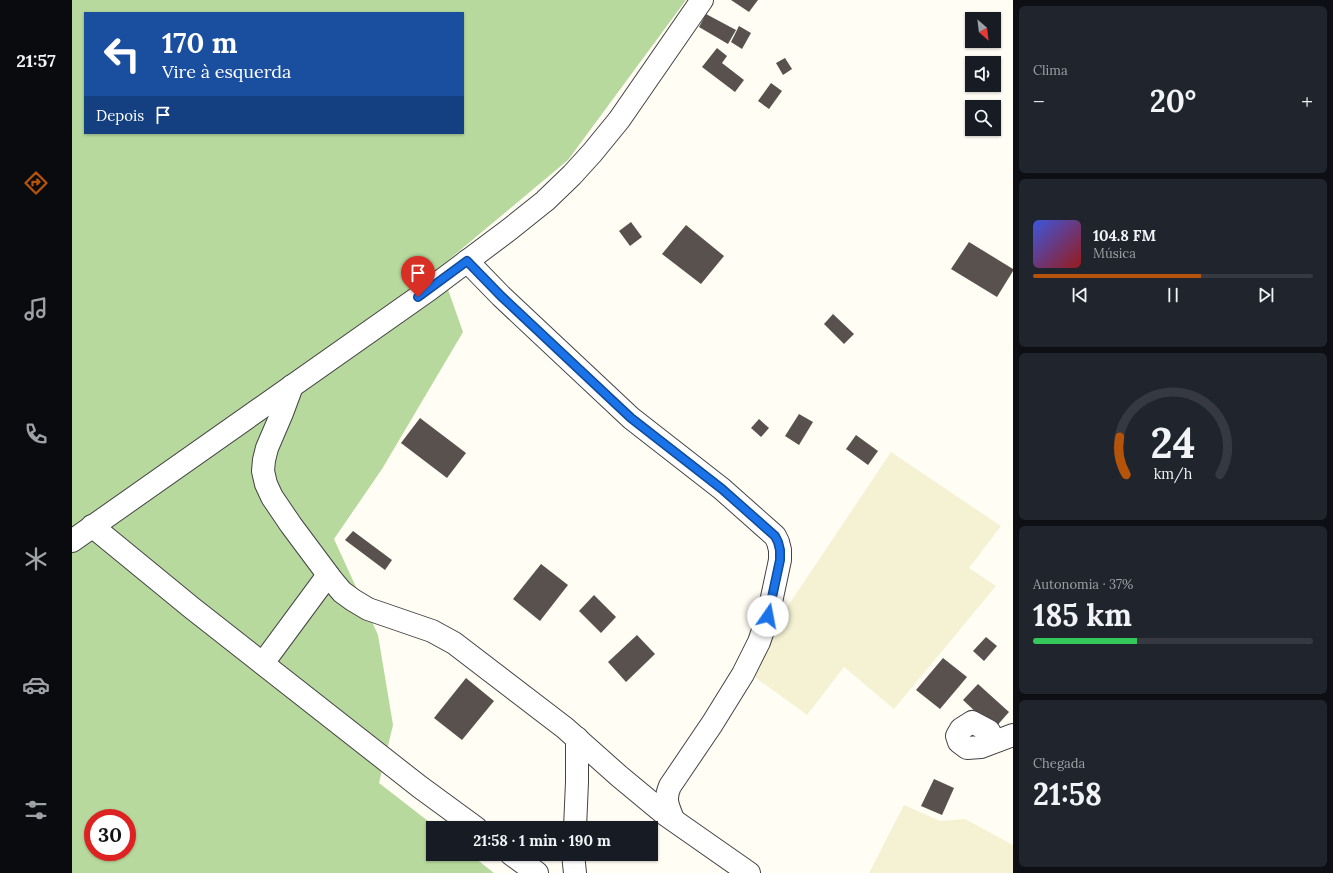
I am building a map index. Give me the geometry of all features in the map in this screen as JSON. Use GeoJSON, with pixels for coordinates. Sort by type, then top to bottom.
{"type":"FeatureCollection","features":[{"type":"Feature","properties":{"kind":"street"},"geometry":{"type":"LineString","coordinates":[[72,541],[430,289],[545,201],[572,175],[619,120],[702,0]]}},
{"type":"Feature","properties":{"kind":"street"},"geometry":{"type":"LineString","coordinates":[[467,261],[507,302],[631,418],[722,489],[775,536],[778,542],[780,560],[768,616],[759,642],[743,674],[712,724],[670,786],[666,797],[673,819]]}},
{"type":"Feature","properties":{"kind":"street"},"geometry":{"type":"LineString","coordinates":[[292,386],[267,448],[263,471],[266,484],[272,497],[342,592],[352,600],[368,608],[432,631],[454,644],[565,728],[618,776],[673,819],[749,873]]}},
{"type":"Feature","properties":{"kind":"street"},"geometry":{"type":"LineString","coordinates":[[92,526],[420,787],[466,821]]}},
{"type":"Feature","properties":{"kind":"street"},"geometry":{"type":"LineString","coordinates":[[263,663],[328,575]]}},
{"type":"Feature","properties":{"kind":"street"},"geometry":{"type":"LineString","coordinates":[[574,821],[577,782],[577,738]]}},
{"type":"Feature","properties":{"kind":"street"},"geometry":{"type":"LineString","coordinates":[[521,861],[537,873]]}},
{"type":"Feature","properties":{"kind":"street"},"geometry":{"type":"LineString","coordinates":[[574,861],[575,873]]}},
{"type":"Feature","properties":{"kind":"shaded area"},"geometry":{"type":"Polygon","coordinates":[[[891,452],[1001,526],[969,568],[996,586],[894,709],[844,667],[807,715],[745,670],[891,452]]]}},
{"type":"Feature","properties":{"kind":"shaded area"},"geometry":{"type":"Polygon","coordinates":[[[904,805],[940,821],[965,819],[1013,845],[1013,873],[869,873],[904,805]]]}},
{"type":"Feature","properties":{"kind":"green space"},"geometry":{"type":"Polygon","coordinates":[[[72,0],[686,0],[568,160],[440,267],[463,332],[382,469],[334,539],[378,635],[393,725],[379,783],[428,821],[426,821],[426,861],[479,861],[494,873],[72,873],[72,0]]]}},
{"type":"Feature","properties":{"kind":"building"},"geometry":{"type":"Polygon","coordinates":[[[731,0],[758,0],[749,12],[731,0]]]}},
{"type":"Feature","properties":{"kind":"building"},"geometry":{"type":"Polygon","coordinates":[[[706,14],[736,30],[728,44],[699,27],[706,14]]]}},
{"type":"Feature","properties":{"kind":"building"},"geometry":{"type":"Polygon","coordinates":[[[739,26],[751,33],[742,49],[731,42],[739,26]]]}},
{"type":"Feature","properties":{"kind":"building"},"geometry":{"type":"Polygon","coordinates":[[[717,48],[727,56],[722,63],[744,80],[735,92],[702,67],[717,48]]]}},
{"type":"Feature","properties":{"kind":"building"},"geometry":{"type":"Polygon","coordinates":[[[785,58],[792,69],[783,75],[776,63],[785,58]]]}},
{"type":"Feature","properties":{"kind":"building"},"geometry":{"type":"Polygon","coordinates":[[[771,83],[782,91],[769,109],[758,101],[771,83]]]}},
{"type":"Feature","properties":{"kind":"building"},"geometry":{"type":"Polygon","coordinates":[[[631,222],[642,237],[630,246],[619,231],[631,222]]]}},
{"type":"Feature","properties":{"kind":"building"},"geometry":{"type":"Polygon","coordinates":[[[686,225],[724,256],[701,284],[662,254],[686,225]]]}},
{"type":"Feature","properties":{"kind":"building"},"geometry":{"type":"Polygon","coordinates":[[[969,242],[1013,269],[997,297],[951,269],[969,242]]]}},
{"type":"Feature","properties":{"kind":"building"},"geometry":{"type":"Polygon","coordinates":[[[833,314],[854,334],[844,344],[824,324],[833,314]]]}},
{"type":"Feature","properties":{"kind":"building"},"geometry":{"type":"Polygon","coordinates":[[[799,414],[813,422],[799,445],[785,436],[799,414]]]}},
{"type":"Feature","properties":{"kind":"building"},"geometry":{"type":"Polygon","coordinates":[[[420,418],[466,453],[447,478],[401,443],[420,418]]]}},
{"type":"Feature","properties":{"kind":"building"},"geometry":{"type":"Polygon","coordinates":[[[759,419],[769,428],[761,437],[751,428],[759,419]]]}},
{"type":"Feature","properties":{"kind":"building"},"geometry":{"type":"Polygon","coordinates":[[[856,435],[878,451],[868,465],[846,449],[856,435]]]}},
{"type":"Feature","properties":{"kind":"building"},"geometry":{"type":"Polygon","coordinates":[[[353,531],[392,560],[385,570],[345,540],[353,531]]]}},
{"type":"Feature","properties":{"kind":"building"},"geometry":{"type":"Polygon","coordinates":[[[541,564],[568,585],[540,621],[513,599],[541,564]]]}},
{"type":"Feature","properties":{"kind":"building"},"geometry":{"type":"Polygon","coordinates":[[[594,595],[616,617],[601,633],[579,611],[594,595]]]}},
{"type":"Feature","properties":{"kind":"building"},"geometry":{"type":"Polygon","coordinates":[[[637,635],[655,654],[626,682],[608,662],[637,635]]]}},
{"type":"Feature","properties":{"kind":"building"},"geometry":{"type":"Polygon","coordinates":[[[986,637],[997,646],[984,661],[973,651],[986,637]]]}},
{"type":"Feature","properties":{"kind":"building"},"geometry":{"type":"Polygon","coordinates":[[[943,658],[967,677],[940,709],[916,690],[943,658]]]}},
{"type":"Feature","properties":{"kind":"building"},"geometry":{"type":"Polygon","coordinates":[[[466,678],[494,701],[462,740],[434,718],[466,678]]]}},
{"type":"Feature","properties":{"kind":"building"},"geometry":{"type":"Polygon","coordinates":[[[978,684],[1009,712],[994,729],[963,700],[978,684]]]}},
{"type":"Feature","properties":{"kind":"building"},"geometry":{"type":"Polygon","coordinates":[[[934,779],[954,788],[942,815],[921,806],[934,779]]]}},
{"type":"Feature","properties":{"kind":"route"},"geometry":{"type":"LineString","coordinates":[[418,297],[467,261],[501,296],[631,418],[722,489],[775,536],[780,550],[780,560],[768,616]]}}]}
